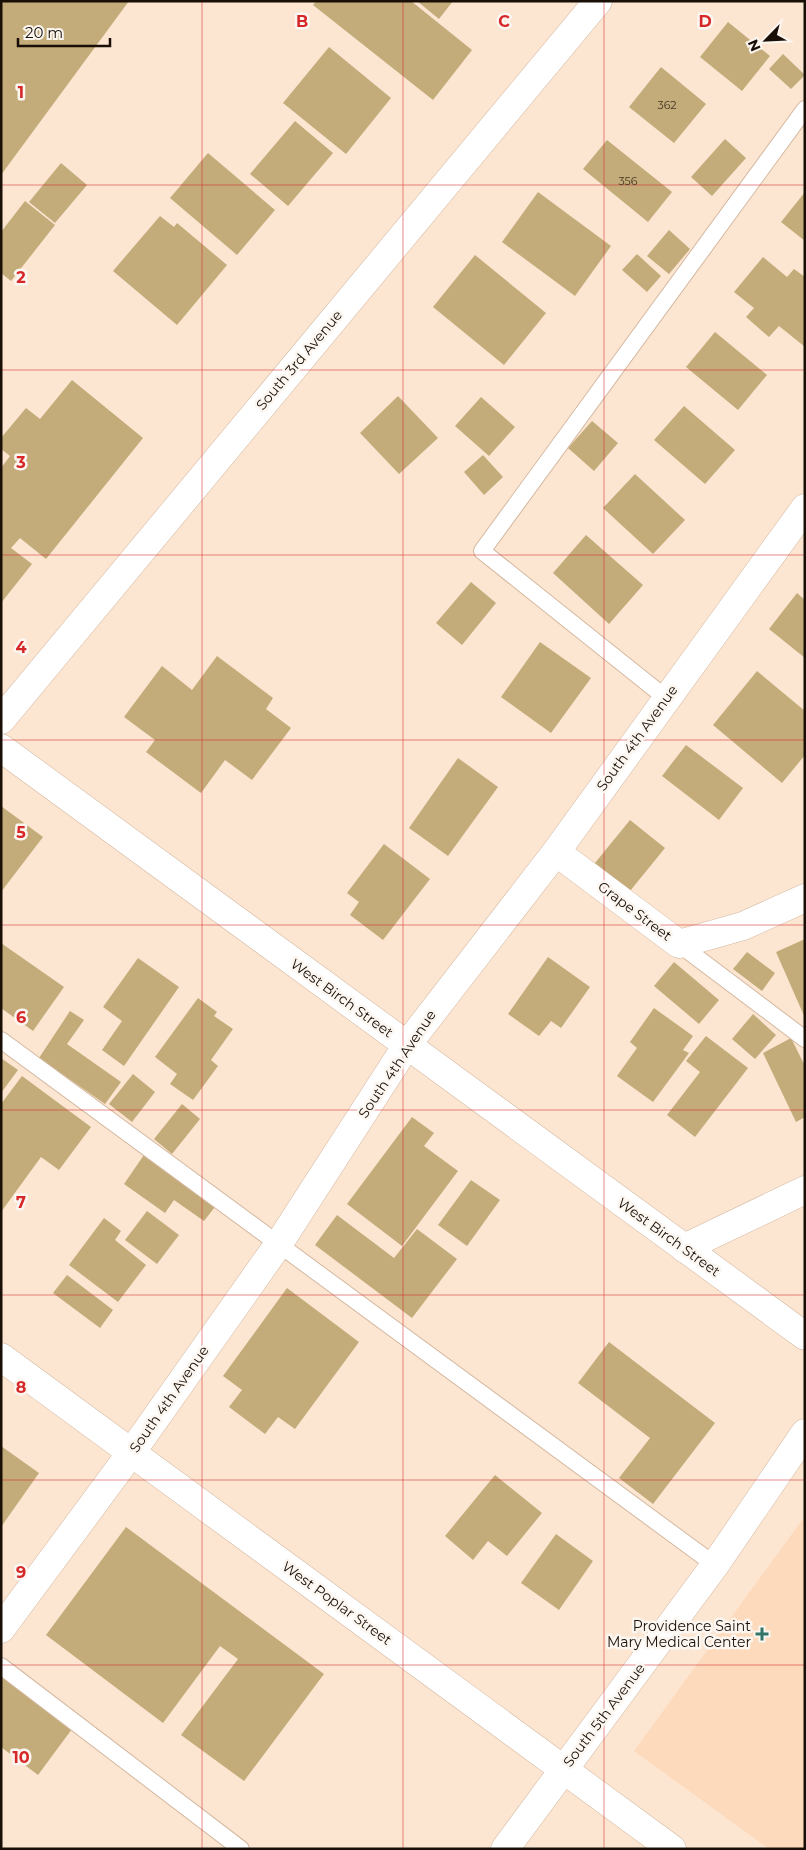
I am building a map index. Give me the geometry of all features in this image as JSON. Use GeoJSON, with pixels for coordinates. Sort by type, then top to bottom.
{"type":"FeatureCollection","features":[{"type":"Feature","properties":{"kind":"street","name":"South 3rd Avenue"},"geometry":{"type":"LineString","coordinates":[[1,720],[598,1]]}},
{"type":"Feature","properties":{"kind":"street","name":"South 4th Avenue"},"geometry":{"type":"LineString","coordinates":[[1,1629],[131,1453],[278,1245],[407,1045],[556,852],[805,508]]}},
{"type":"Feature","properties":{"kind":"street","name":"West Birch Street"},"geometry":{"type":"LineString","coordinates":[[1,748],[805,1336]]}},
{"type":"Feature","properties":{"kind":"street","name":"Grape Street"},"geometry":{"type":"LineString","coordinates":[[556,852],[679,944],[743,926],[805,898]]}},
{"type":"Feature","properties":{"kind":"street"},"geometry":{"type":"LineString","coordinates":[[684,1248],[805,1190]]}},
{"type":"Feature","properties":{"kind":"street","name":"West Poplar Street"},"geometry":{"type":"LineString","coordinates":[[1,1357],[672,1849]]}},
{"type":"Feature","properties":{"kind":"street","name":"South 5th Avenue"},"geometry":{"type":"LineString","coordinates":[[506,1849],[715,1565],[805,1434]]}},
{"type":"Feature","properties":{"kind":"lane"},"geometry":{"type":"LineString","coordinates":[[666,698],[482,551],[805,109]]}},
{"type":"Feature","properties":{"kind":"lane"},"geometry":{"type":"LineString","coordinates":[[679,944],[805,1039]]}},
{"type":"Feature","properties":{"kind":"lane"},"geometry":{"type":"LineString","coordinates":[[1,1040],[715,1565]]}},
{"type":"Feature","properties":{"kind":"lane"},"geometry":{"type":"LineString","coordinates":[[1,1666],[241,1849]]}},
{"type":"Feature","properties":{"kind":"shaded area","name":"Providence Saint Mary Medical Center"},"geometry":{"type":"Polygon","coordinates":[[[805,1516],[805,1849],[769,1849],[634,1751],[805,1516]]]}},
{"type":"Feature","properties":{"kind":"building"},"geometry":{"type":"Polygon","coordinates":[[[1,1],[129,1],[1,175],[1,1]]]}},
{"type":"Feature","properties":{"kind":"building"},"geometry":{"type":"Polygon","coordinates":[[[316,1],[411,1],[472,50],[433,100],[313,5],[316,1]]]}},
{"type":"Feature","properties":{"kind":"building"},"geometry":{"type":"Polygon","coordinates":[[[417,1],[453,1],[439,19],[417,1]]]}},
{"type":"Feature","properties":{"kind":"building"},"geometry":{"type":"Polygon","coordinates":[[[728,22],[770,56],[742,91],[700,57],[728,22]]]}},
{"type":"Feature","properties":{"kind":"building"},"geometry":{"type":"Polygon","coordinates":[[[329,47],[391,98],[346,154],[283,103],[329,47]]]}},
{"type":"Feature","properties":{"kind":"building"},"geometry":{"type":"Polygon","coordinates":[[[783,54],[805,75],[791,89],[769,69],[783,54]]]}},
{"type":"Feature","properties":{"kind":"building"},"geometry":{"type":"Polygon","coordinates":[[[661,67],[706,104],[674,143],[629,107],[661,67]]]}},
{"type":"Feature","properties":{"kind":"building"},"geometry":{"type":"Polygon","coordinates":[[[295,121],[333,153],[288,206],[250,174],[295,121]]]}},
{"type":"Feature","properties":{"kind":"building"},"geometry":{"type":"Polygon","coordinates":[[[725,139],[746,158],[712,196],[691,177],[725,139]]]}},
{"type":"Feature","properties":{"kind":"building"},"geometry":{"type":"Polygon","coordinates":[[[607,140],[672,192],[648,222],[583,169],[607,140]]]}},
{"type":"Feature","properties":{"kind":"building"},"geometry":{"type":"Polygon","coordinates":[[[208,153],[275,210],[237,255],[170,198],[208,153]]]}},
{"type":"Feature","properties":{"kind":"building"},"geometry":{"type":"Polygon","coordinates":[[[61,163],[87,185],[55,223],[29,202],[61,163]]]}},
{"type":"Feature","properties":{"kind":"building"},"geometry":{"type":"Polygon","coordinates":[[[538,192],[611,246],[575,296],[502,242],[538,192]]]}},
{"type":"Feature","properties":{"kind":"building"},"geometry":{"type":"Polygon","coordinates":[[[805,192],[805,241],[781,222],[805,192]]]}},
{"type":"Feature","properties":{"kind":"building"},"geometry":{"type":"Polygon","coordinates":[[[25,201],[55,225],[11,281],[1,273],[1,232],[25,201]]]}},
{"type":"Feature","properties":{"kind":"building"},"geometry":{"type":"Polygon","coordinates":[[[160,216],[174,227],[177,223],[227,265],[177,325],[113,271],[160,216]]]}},
{"type":"Feature","properties":{"kind":"building"},"geometry":{"type":"Polygon","coordinates":[[[669,230],[690,249],[669,274],[647,256],[669,230]]]}},
{"type":"Feature","properties":{"kind":"building"},"geometry":{"type":"Polygon","coordinates":[[[637,254],[661,276],[647,292],[622,270],[637,254]]]}},
{"type":"Feature","properties":{"kind":"building"},"geometry":{"type":"Polygon","coordinates":[[[475,255],[546,313],[504,365],[433,307],[475,255]]]}},
{"type":"Feature","properties":{"kind":"building"},"geometry":{"type":"Polygon","coordinates":[[[763,257],[787,277],[794,269],[805,277],[805,347],[779,326],[769,337],[746,317],[754,308],[734,292],[763,257]]]}},
{"type":"Feature","properties":{"kind":"building"},"geometry":{"type":"Polygon","coordinates":[[[715,332],[767,375],[738,410],[686,367],[715,332]]]}},
{"type":"Feature","properties":{"kind":"building"},"geometry":{"type":"Polygon","coordinates":[[[72,380],[143,438],[46,559],[20,538],[11,548],[32,564],[1,603],[1,468],[10,456],[1,449],[1,438],[26,408],[40,419],[72,380]]]}},
{"type":"Feature","properties":{"kind":"building"},"geometry":{"type":"Polygon","coordinates":[[[398,396],[438,438],[399,474],[360,433],[398,396]]]}},
{"type":"Feature","properties":{"kind":"building"},"geometry":{"type":"Polygon","coordinates":[[[481,397],[515,427],[489,456],[455,426],[481,397]]]}},
{"type":"Feature","properties":{"kind":"building"},"geometry":{"type":"Polygon","coordinates":[[[684,406],[735,450],[705,484],[654,440],[684,406]]]}},
{"type":"Feature","properties":{"kind":"building"},"geometry":{"type":"Polygon","coordinates":[[[592,421],[618,443],[594,471],[568,448],[592,421]]]}},
{"type":"Feature","properties":{"kind":"building"},"geometry":{"type":"Polygon","coordinates":[[[483,455],[503,477],[484,495],[464,472],[483,455]]]}},
{"type":"Feature","properties":{"kind":"building"},"geometry":{"type":"Polygon","coordinates":[[[635,474],[685,520],[653,554],[603,508],[635,474]]]}},
{"type":"Feature","properties":{"kind":"building"},"geometry":{"type":"Polygon","coordinates":[[[586,535],[643,585],[609,624],[553,573],[586,535]]]}},
{"type":"Feature","properties":{"kind":"building"},"geometry":{"type":"Polygon","coordinates":[[[471,582],[496,603],[462,645],[436,623],[471,582]]]}},
{"type":"Feature","properties":{"kind":"building"},"geometry":{"type":"Polygon","coordinates":[[[797,593],[805,600],[805,658],[769,629],[797,593]]]}},
{"type":"Feature","properties":{"kind":"building"},"geometry":{"type":"Polygon","coordinates":[[[540,642],[591,678],[551,733],[501,697],[540,642]]]}},
{"type":"Feature","properties":{"kind":"building"},"geometry":{"type":"Polygon","coordinates":[[[217,656],[273,698],[266,709],[291,728],[252,780],[225,760],[201,793],[146,752],[155,740],[124,717],[162,666],[192,690],[217,656]]]}},
{"type":"Feature","properties":{"kind":"building"},"geometry":{"type":"Polygon","coordinates":[[[757,671],[805,711],[805,755],[782,783],[713,725],[757,671]]]}},
{"type":"Feature","properties":{"kind":"building"},"geometry":{"type":"Polygon","coordinates":[[[686,745],[743,788],[719,820],[662,776],[686,745]]]}},
{"type":"Feature","properties":{"kind":"building"},"geometry":{"type":"Polygon","coordinates":[[[458,758],[498,787],[448,856],[409,828],[458,758]]]}},
{"type":"Feature","properties":{"kind":"building"},"geometry":{"type":"Polygon","coordinates":[[[1,806],[43,837],[1,892],[1,806]]]}},
{"type":"Feature","properties":{"kind":"building"},"geometry":{"type":"Polygon","coordinates":[[[630,820],[665,848],[630,891],[595,863],[630,820]]]}},
{"type":"Feature","properties":{"kind":"building"},"geometry":{"type":"Polygon","coordinates":[[[384,844],[430,879],[383,940],[350,915],[359,902],[347,893],[384,844]]]}},
{"type":"Feature","properties":{"kind":"building"},"geometry":{"type":"Polygon","coordinates":[[[805,939],[805,1018],[776,952],[805,939]]]}},
{"type":"Feature","properties":{"kind":"building"},"geometry":{"type":"Polygon","coordinates":[[[1,943],[64,987],[33,1031],[1,1008],[1,943]]]}},
{"type":"Feature","properties":{"kind":"building"},"geometry":{"type":"Polygon","coordinates":[[[747,952],[775,973],[762,991],[733,969],[747,952]]]}},
{"type":"Feature","properties":{"kind":"building"},"geometry":{"type":"Polygon","coordinates":[[[548,957],[590,987],[561,1028],[551,1021],[539,1036],[508,1014],[548,957]]]}},
{"type":"Feature","properties":{"kind":"building"},"geometry":{"type":"Polygon","coordinates":[[[138,958],[179,987],[124,1066],[102,1050],[122,1021],[103,1007],[138,958]]]}},
{"type":"Feature","properties":{"kind":"building"},"geometry":{"type":"Polygon","coordinates":[[[674,962],[719,1000],[699,1024],[654,986],[674,962]]]}},
{"type":"Feature","properties":{"kind":"building"},"geometry":{"type":"Polygon","coordinates":[[[198,998],[217,1012],[214,1016],[233,1029],[211,1060],[218,1066],[193,1100],[170,1084],[177,1074],[155,1057],[198,998]]]}},
{"type":"Feature","properties":{"kind":"building"},"geometry":{"type":"Polygon","coordinates":[[[654,1008],[693,1036],[683,1050],[689,1053],[653,1102],[617,1076],[637,1048],[630,1042],[654,1008]]]}},
{"type":"Feature","properties":{"kind":"building"},"geometry":{"type":"Polygon","coordinates":[[[70,1011],[84,1020],[67,1044],[121,1082],[105,1104],[39,1058],[70,1011]]]}},
{"type":"Feature","properties":{"kind":"building"},"geometry":{"type":"Polygon","coordinates":[[[753,1014],[776,1035],[755,1059],[732,1039],[753,1014]]]}},
{"type":"Feature","properties":{"kind":"building"},"geometry":{"type":"Polygon","coordinates":[[[706,1036],[748,1068],[695,1137],[667,1115],[700,1072],[686,1061],[706,1036]]]}},
{"type":"Feature","properties":{"kind":"building"},"geometry":{"type":"Polygon","coordinates":[[[791,1038],[805,1066],[805,1117],[796,1122],[763,1053],[791,1038]]]}},
{"type":"Feature","properties":{"kind":"building"},"geometry":{"type":"Polygon","coordinates":[[[1,1058],[18,1070],[1,1093],[1,1058]]]}},
{"type":"Feature","properties":{"kind":"building"},"geometry":{"type":"Polygon","coordinates":[[[133,1074],[155,1092],[132,1122],[109,1104],[133,1074]]]}},
{"type":"Feature","properties":{"kind":"building"},"geometry":{"type":"Polygon","coordinates":[[[22,1076],[91,1127],[59,1170],[41,1157],[1,1212],[1,1104],[22,1076]]]}},
{"type":"Feature","properties":{"kind":"building"},"geometry":{"type":"Polygon","coordinates":[[[182,1104],[200,1119],[172,1154],[154,1139],[182,1104]]]}},
{"type":"Feature","properties":{"kind":"building"},"geometry":{"type":"Polygon","coordinates":[[[412,1117],[434,1133],[424,1146],[458,1171],[402,1246],[347,1204],[412,1117]]]}},
{"type":"Feature","properties":{"kind":"building"},"geometry":{"type":"Polygon","coordinates":[[[146,1152],[218,1203],[204,1221],[174,1200],[165,1213],[124,1184],[146,1152]]]}},
{"type":"Feature","properties":{"kind":"building"},"geometry":{"type":"Polygon","coordinates":[[[471,1180],[500,1200],[467,1246],[438,1225],[471,1180]]]}},
{"type":"Feature","properties":{"kind":"building"},"geometry":{"type":"Polygon","coordinates":[[[147,1211],[179,1235],[157,1264],[125,1240],[147,1211]]]}},
{"type":"Feature","properties":{"kind":"building"},"geometry":{"type":"Polygon","coordinates":[[[337,1215],[394,1258],[417,1229],[457,1259],[412,1318],[315,1245],[337,1215]]]}},
{"type":"Feature","properties":{"kind":"building"},"geometry":{"type":"Polygon","coordinates":[[[104,1218],[121,1231],[115,1240],[146,1265],[118,1302],[69,1265],[104,1218]]]}},
{"type":"Feature","properties":{"kind":"building"},"geometry":{"type":"Polygon","coordinates":[[[67,1275],[113,1310],[100,1328],[53,1293],[67,1275]]]}},
{"type":"Feature","properties":{"kind":"building"},"geometry":{"type":"Polygon","coordinates":[[[287,1288],[359,1342],[295,1429],[278,1417],[265,1434],[229,1407],[242,1390],[223,1376],[287,1288]]]}},
{"type":"Feature","properties":{"kind":"building"},"geometry":{"type":"Polygon","coordinates":[[[609,1342],[715,1423],[653,1504],[619,1478],[650,1438],[578,1383],[609,1342]]]}},
{"type":"Feature","properties":{"kind":"building"},"geometry":{"type":"Polygon","coordinates":[[[1,1446],[39,1473],[1,1527],[1,1446]]]}},
{"type":"Feature","properties":{"kind":"building"},"geometry":{"type":"Polygon","coordinates":[[[495,1475],[542,1513],[507,1556],[488,1541],[473,1560],[445,1536],[495,1475]]]}},
{"type":"Feature","properties":{"kind":"building"},"geometry":{"type":"Polygon","coordinates":[[[126,1527],[324,1674],[244,1781],[181,1735],[238,1659],[220,1646],[163,1723],[46,1635],[126,1527]]]}},
{"type":"Feature","properties":{"kind":"building"},"geometry":{"type":"Polygon","coordinates":[[[556,1534],[593,1561],[559,1610],[521,1583],[556,1534]]]}},
{"type":"Feature","properties":{"kind":"building"},"geometry":{"type":"Polygon","coordinates":[[[1,1674],[72,1729],[38,1775],[1,1747],[1,1674]]]}},
{"type":"Feature","properties":{"kind":"place","name":"Providence Saint Mary Medical Center"},"geometry":{"type":"Point","coordinates":[762,1634]}}]}
